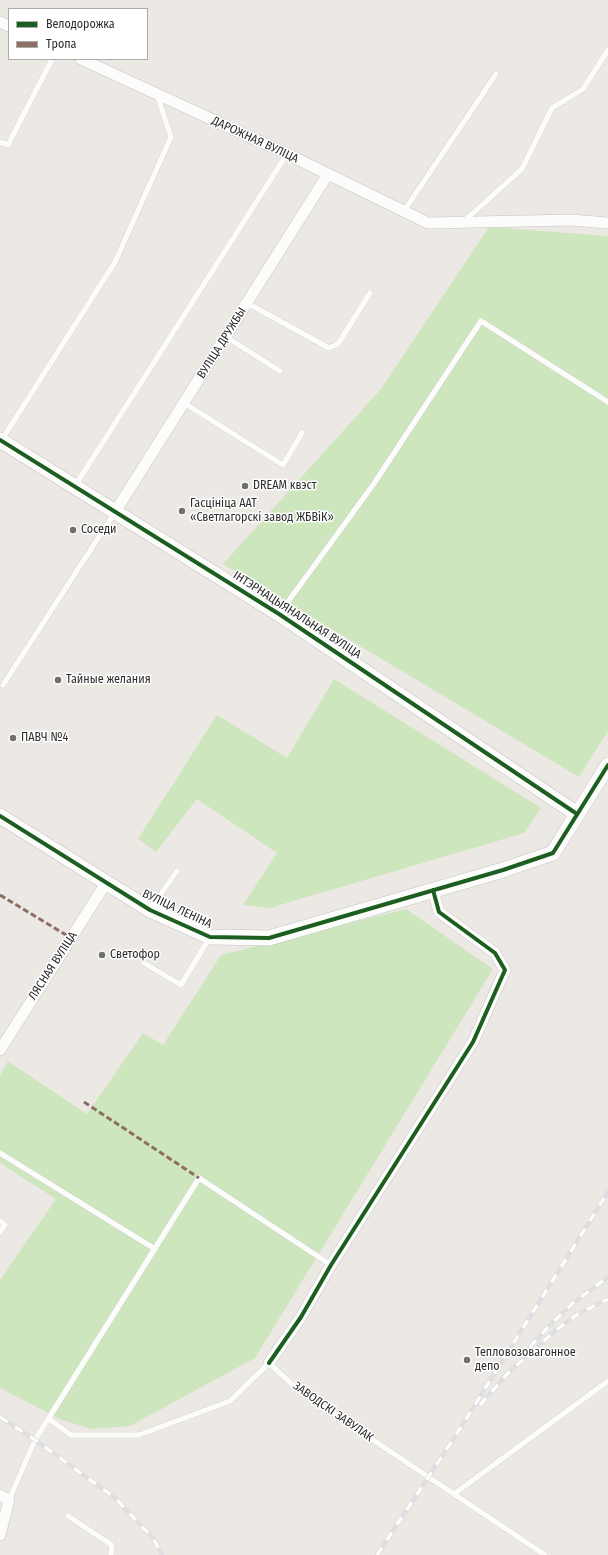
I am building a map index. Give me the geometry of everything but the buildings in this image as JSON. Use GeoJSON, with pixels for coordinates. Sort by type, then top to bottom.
{"type":"FeatureCollection","features":[{"type":"Feature","properties":{"kind":"street","name":"ДАРОЖНАЯ ВУЛІЦА"},"geometry":{"type":"LineString","coordinates":[[83,60],[287,154],[428,222],[463,222]]}},
{"type":"Feature","properties":{"kind":"street","name":"ВУЛІЦА ДРУЖБЫ"},"geometry":{"type":"LineString","coordinates":[[115,512],[328,174]]}},
{"type":"Feature","properties":{"kind":"street"},"geometry":{"type":"LineString","coordinates":[[463,222],[571,220],[608,224]]}},
{"type":"Feature","properties":{"kind":"street","name":"ІНТЭРНАЦЫЯНАЛЬНАЯ ВУЛІЦА"},"geometry":{"type":"LineString","coordinates":[[0,441],[279,614],[577,814]]}},
{"type":"Feature","properties":{"kind":"street","name":"ВУЛІЦА ЛЕНІНА"},"geometry":{"type":"LineString","coordinates":[[0,816],[150,910],[210,937],[268,938],[503,870],[554,853],[608,765]]}},
{"type":"Feature","properties":{"kind":"street","name":"ЛЯСНАЯ ВУЛІЦА"},"geometry":{"type":"LineString","coordinates":[[0,1048],[106,883]]}},
{"type":"Feature","properties":{"kind":"street"},"geometry":{"type":"LineString","coordinates":[[268,1363],[301,1317],[331,1264],[473,1042],[505,970],[495,953],[439,912],[433,890]]}},
{"type":"Feature","properties":{"kind":"street"},"geometry":{"type":"LineString","coordinates":[[0,1535],[5,1498]]}},
{"type":"Feature","properties":{"kind":"lane"},"geometry":{"type":"LineString","coordinates":[[463,222],[522,169],[552,108],[583,89],[608,50]]}},
{"type":"Feature","properties":{"kind":"lane"},"geometry":{"type":"LineString","coordinates":[[0,142],[8,145],[51,60]]}},
{"type":"Feature","properties":{"kind":"lane"},"geometry":{"type":"LineString","coordinates":[[404,211],[496,74]]}},
{"type":"Feature","properties":{"kind":"lane"},"geometry":{"type":"LineString","coordinates":[[0,441],[115,262],[171,137],[157,94]]}},
{"type":"Feature","properties":{"kind":"lane"},"geometry":{"type":"LineString","coordinates":[[75,487],[287,154]]}},
{"type":"Feature","properties":{"kind":"lane"},"geometry":{"type":"LineString","coordinates":[[247,303],[329,348],[338,344],[370,293]]}},
{"type":"Feature","properties":{"kind":"lane"},"geometry":{"type":"LineString","coordinates":[[279,614],[373,485],[481,321],[608,402]]}},
{"type":"Feature","properties":{"kind":"lane"},"geometry":{"type":"LineString","coordinates":[[226,337],[280,371]]}},
{"type":"Feature","properties":{"kind":"lane"},"geometry":{"type":"LineString","coordinates":[[184,403],[283,465],[302,434]]}},
{"type":"Feature","properties":{"kind":"lane"},"geometry":{"type":"LineString","coordinates":[[3,685],[115,512]]}},
{"type":"Feature","properties":{"kind":"lane"},"geometry":{"type":"LineString","coordinates":[[150,910],[177,871]]}},
{"type":"Feature","properties":{"kind":"lane"},"geometry":{"type":"LineString","coordinates":[[144,963],[181,985],[210,937]]}},
{"type":"Feature","properties":{"kind":"lane"},"geometry":{"type":"LineString","coordinates":[[0,1153],[155,1249]]}},
{"type":"Feature","properties":{"kind":"lane"},"geometry":{"type":"LineString","coordinates":[[5,1498],[35,1440],[200,1178],[331,1264]]}},
{"type":"Feature","properties":{"kind":"lane"},"geometry":{"type":"LineString","coordinates":[[0,1221],[5,1225],[0,1232]]}},
{"type":"Feature","properties":{"kind":"lane"},"geometry":{"type":"LineString","coordinates":[[49,1419],[71,1435],[139,1435],[230,1400],[268,1363]]}},
{"type":"Feature","properties":{"kind":"lane","name":"ЗАВОДСКІ ЗАВУЛАК"},"geometry":{"type":"LineString","coordinates":[[268,1363],[297,1389],[545,1555]]}},
{"type":"Feature","properties":{"kind":"lane"},"geometry":{"type":"LineString","coordinates":[[454,1494],[608,1381]]}},
{"type":"Feature","properties":{"kind":"lane"},"geometry":{"type":"LineString","coordinates":[[68,1516],[112,1545],[111,1555]]}},
{"type":"Feature","properties":{"kind":"green space"},"geometry":{"type":"Polygon","coordinates":[[[489,227],[608,236],[608,731],[579,777],[223,564],[381,389],[489,227]]]}},
{"type":"Feature","properties":{"kind":"green space"},"geometry":{"type":"Polygon","coordinates":[[[334,679],[541,808],[524,833],[270,908],[243,905],[277,853],[197,799],[156,852],[138,839],[217,715],[287,758],[334,679]]]}},
{"type":"Feature","properties":{"kind":"green space"},"geometry":{"type":"Polygon","coordinates":[[[406,909],[493,969],[255,1358],[130,1426],[92,1429],[62,1420],[0,1388],[0,1280],[56,1199],[0,1163],[0,1076],[8,1061],[87,1114],[143,1033],[163,1045],[221,955],[406,909]]]}},
{"type":"Feature","properties":{"kind":"railway"},"geometry":{"type":"LineString","coordinates":[[377,1555],[456,1435],[608,1192]]}},
{"type":"Feature","properties":{"kind":"railway"},"geometry":{"type":"LineString","coordinates":[[530,1347],[573,1303],[608,1277]]}},
{"type":"Feature","properties":{"kind":"railway"},"geometry":{"type":"LineString","coordinates":[[480,1405],[508,1373],[555,1331],[578,1314],[608,1299]]}},
{"type":"Feature","properties":{"kind":"railway"},"geometry":{"type":"LineString","coordinates":[[0,1417],[35,1440],[114,1497],[153,1538],[162,1555]]}},
{"type":"Feature","properties":{"kind":"marked path"},"geometry":{"type":"LineString","coordinates":[[0,895],[71,938]]}},
{"type":"Feature","properties":{"kind":"marked path"},"geometry":{"type":"LineString","coordinates":[[84,1102],[199,1178]]}},
{"type":"Feature","properties":{"kind":"cycle path"},"geometry":{"type":"LineString","coordinates":[[0,440],[279,614],[577,814]]}},
{"type":"Feature","properties":{"kind":"cycle path"},"geometry":{"type":"LineString","coordinates":[[0,816],[150,910],[210,937],[269,938],[503,870],[553,853],[608,765]]}},
{"type":"Feature","properties":{"kind":"cycle path"},"geometry":{"type":"LineString","coordinates":[[269,1363],[301,1317],[331,1265],[473,1042],[505,970],[495,953],[439,912],[433,890]]}},
{"type":"Feature","properties":{"kind":"place","name":"DREAM квэст"},"geometry":{"type":"Point","coordinates":[245,486]}},
{"type":"Feature","properties":{"kind":"place","name":"Гасцініца ААТ «Светлагорскі завод ЖБВіК»"},"geometry":{"type":"Point","coordinates":[182,511]}},
{"type":"Feature","properties":{"kind":"place","name":"Соседи"},"geometry":{"type":"Point","coordinates":[73,530]}},
{"type":"Feature","properties":{"kind":"place","name":"Тайные желания"},"geometry":{"type":"Point","coordinates":[58,680]}},
{"type":"Feature","properties":{"kind":"place","name":"ПАВЧ №4"},"geometry":{"type":"Point","coordinates":[13,738]}},
{"type":"Feature","properties":{"kind":"place","name":"Светофор"},"geometry":{"type":"Point","coordinates":[102,955]}},
{"type":"Feature","properties":{"kind":"place","name":"Тепловозовагонное депо"},"geometry":{"type":"Point","coordinates":[467,1360]}}]}
